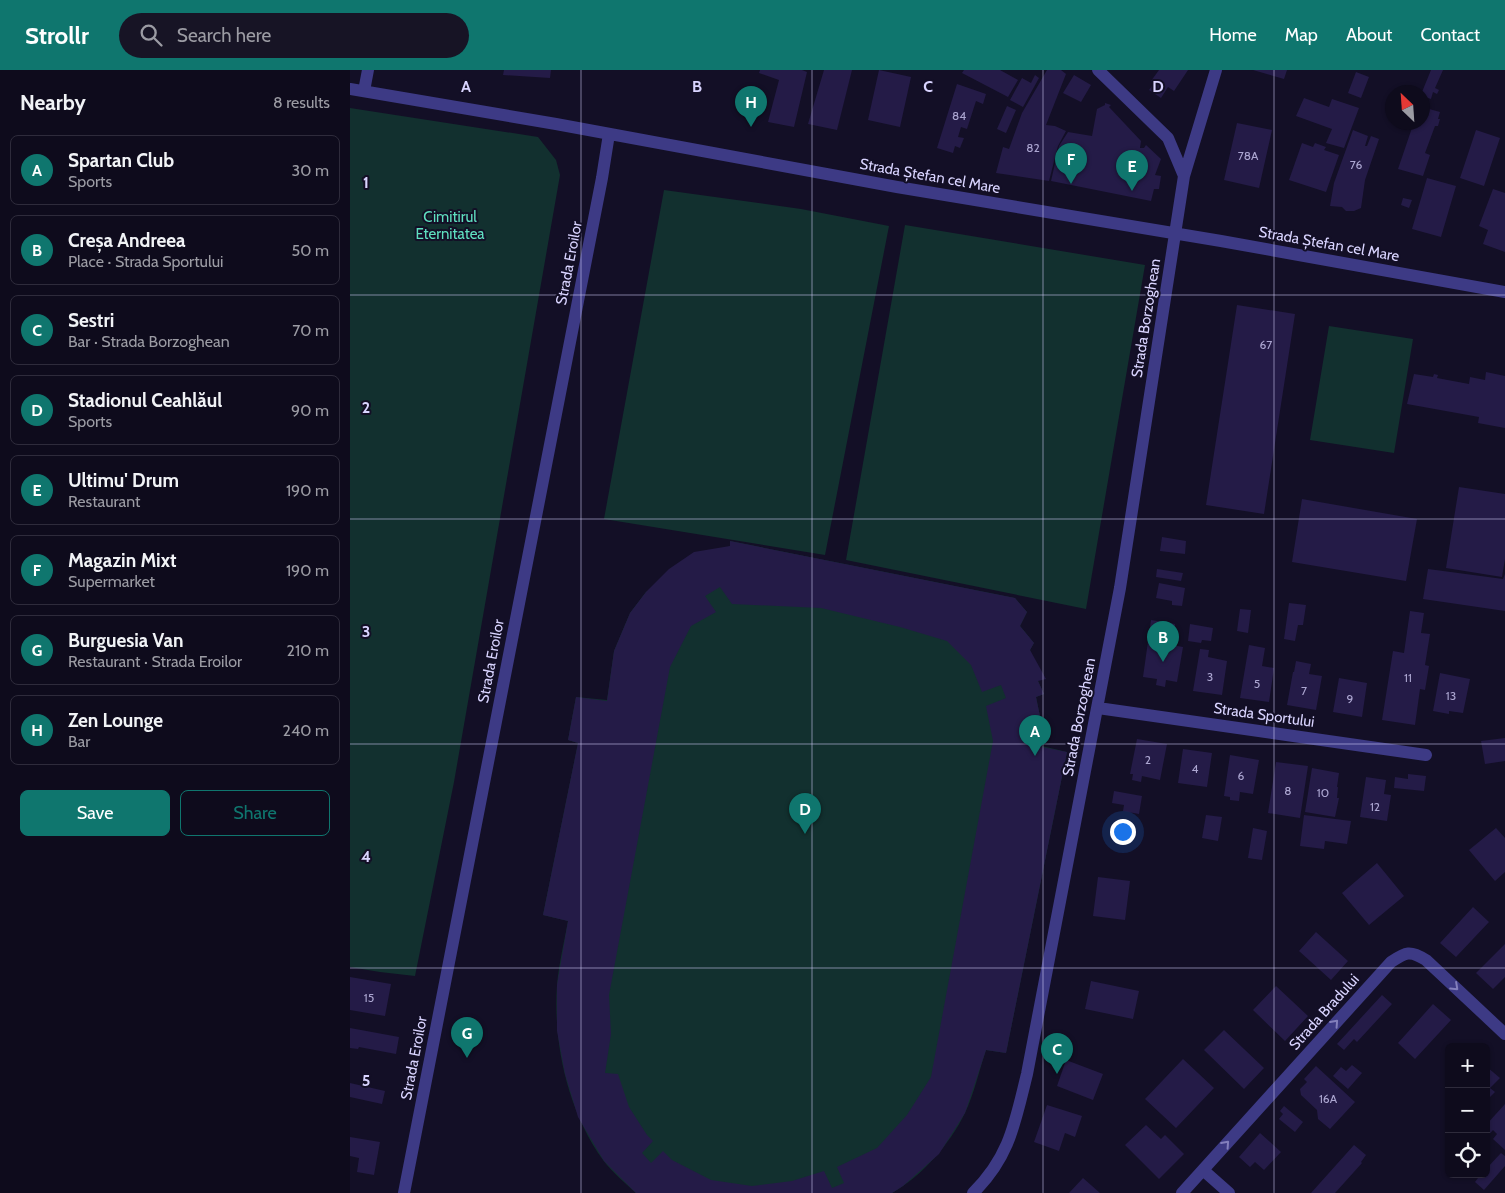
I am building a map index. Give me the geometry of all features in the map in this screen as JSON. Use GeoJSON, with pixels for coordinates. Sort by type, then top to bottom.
{"type":"FeatureCollection","features":[{"type":"Feature","properties":{"kind":"street"},"geometry":{"type":"LineString","coordinates":[[364,91],[368,70]]}},
{"type":"Feature","properties":{"kind":"street"},"geometry":{"type":"LineString","coordinates":[[1098,70],[1168,138],[1184,176]]}},
{"type":"Feature","properties":{"kind":"street","name":"Strada Borzoghean"},"geometry":{"type":"LineString","coordinates":[[973,1193],[985,1182],[1000,1160],[1012,1132],[1027,1074],[1120,588],[1184,176],[1216,70]]}},
{"type":"Feature","properties":{"kind":"street","name":"Strada Ștefan cel Mare"},"geometry":{"type":"LineString","coordinates":[[350,89],[897,187],[1505,292]]}},
{"type":"Feature","properties":{"kind":"street","name":"Strada Eroilor"},"geometry":{"type":"LineString","coordinates":[[404,1193],[594,216],[608,134]]}},
{"type":"Feature","properties":{"kind":"street","name":"Strada Sportului"},"geometry":{"type":"LineString","coordinates":[[1098,708],[1426,755]]}},
{"type":"Feature","properties":{"kind":"street","name":"Strada Bradului"},"geometry":{"type":"LineString","coordinates":[[1182,1193],[1391,962],[1404,954],[1415,953],[1426,960],[1505,1034]]}},
{"type":"Feature","properties":{"kind":"street"},"geometry":{"type":"LineString","coordinates":[[1203,1170],[1229,1193]]}},
{"type":"Feature","properties":{"kind":"green space","name":"Cimitirul Eternitatea"},"geometry":{"type":"Polygon","coordinates":[[[350,108],[538,137],[556,160],[560,175],[454,782],[415,976],[350,967],[350,108]]]}},
{"type":"Feature","properties":{"kind":"green space"},"geometry":{"type":"Polygon","coordinates":[[[664,190],[801,209],[889,226],[825,555],[604,519],[664,190]]]}},
{"type":"Feature","properties":{"kind":"green space"},"geometry":{"type":"Polygon","coordinates":[[[905,225],[1145,265],[1086,609],[846,560],[905,225]]]}},
{"type":"Feature","properties":{"kind":"green space"},"geometry":{"type":"Polygon","coordinates":[[[1329,326],[1413,339],[1394,453],[1310,440],[1329,326]]]}},
{"type":"Feature","properties":{"kind":"green space"},"geometry":{"type":"Polygon","coordinates":[[[730,541],[1015,598],[1027,612],[1020,626],[1034,643],[1030,650],[1038,681],[1044,694],[1036,697],[1041,721],[1042,746],[1067,752],[1006,1053],[986,1050],[974,1090],[959,1125],[943,1148],[925,1168],[892,1193],[636,1193],[603,1160],[591,1141],[580,1120],[565,1077],[556,1008],[558,977],[568,921],[543,915],[578,743],[568,740],[576,697],[607,700],[614,651],[630,613],[646,592],[730,546],[730,541]]]}},
{"type":"Feature","properties":{"kind":"building"},"geometry":{"type":"Polygon","coordinates":[[[504,70],[551,70],[550,78],[503,75],[504,70]]]}},
{"type":"Feature","properties":{"kind":"building"},"geometry":{"type":"Polygon","coordinates":[[[760,70],[802,70],[807,72],[794,127],[768,122],[779,80],[759,73],[760,70]]]}},
{"type":"Feature","properties":{"kind":"building"},"geometry":{"type":"Polygon","coordinates":[[[824,70],[852,70],[837,130],[808,124],[824,70]]]}},
{"type":"Feature","properties":{"kind":"building"},"geometry":{"type":"Polygon","coordinates":[[[879,70],[911,77],[900,127],[868,120],[879,70]]]}},
{"type":"Feature","properties":{"kind":"building"},"geometry":{"type":"Polygon","coordinates":[[[964,70],[1000,70],[1018,80],[1008,97],[962,73],[964,70]]]}},
{"type":"Feature","properties":{"kind":"building"},"geometry":{"type":"Polygon","coordinates":[[[1047,70],[1061,70],[1066,74],[1046,125],[1055,126],[1066,131],[1058,146],[1049,181],[996,173],[1003,147],[1009,149],[1022,113],[1047,70]]]}},
{"type":"Feature","properties":{"kind":"building"},"geometry":{"type":"Polygon","coordinates":[[[1159,70],[1188,70],[1174,91],[1168,87],[1161,98],[1149,90],[1154,83],[1151,81],[1159,70]]]}},
{"type":"Feature","properties":{"kind":"building"},"geometry":{"type":"Polygon","coordinates":[[[1253,70],[1287,70],[1284,79],[1253,70]]]}},
{"type":"Feature","properties":{"kind":"building"},"geometry":{"type":"Polygon","coordinates":[[[1431,70],[1443,70],[1435,88],[1439,90],[1437,94],[1433,92],[1431,99],[1430,85],[1425,85],[1431,70]]]}},
{"type":"Feature","properties":{"kind":"building"},"geometry":{"type":"Polygon","coordinates":[[[1356,72],[1369,77],[1361,98],[1348,93],[1356,72]]]}},
{"type":"Feature","properties":{"kind":"building"},"geometry":{"type":"Polygon","coordinates":[[[1035,75],[1039,78],[1023,107],[1010,100],[1022,78],[1031,83],[1035,75]]]}},
{"type":"Feature","properties":{"kind":"building"},"geometry":{"type":"Polygon","coordinates":[[[1074,75],[1091,85],[1081,102],[1063,93],[1074,75]]]}},
{"type":"Feature","properties":{"kind":"building"},"geometry":{"type":"Polygon","coordinates":[[[957,84],[986,94],[983,104],[976,101],[967,129],[961,127],[958,137],[964,138],[960,148],[955,146],[953,153],[937,148],[957,84]]]}},
{"type":"Feature","properties":{"kind":"building"},"geometry":{"type":"Polygon","coordinates":[[[1304,98],[1329,107],[1332,99],[1359,108],[1344,148],[1326,143],[1332,129],[1296,116],[1304,98]]]}},
{"type":"Feature","properties":{"kind":"building"},"geometry":{"type":"Polygon","coordinates":[[[1105,103],[1111,105],[1109,107],[1141,141],[1140,148],[1144,148],[1146,145],[1161,159],[1155,175],[1161,176],[1159,189],[1154,189],[1151,201],[1051,181],[1059,146],[1068,132],[1092,136],[1097,109],[1105,105],[1105,103]]]}},
{"type":"Feature","properties":{"kind":"building"},"geometry":{"type":"Polygon","coordinates":[[[1007,106],[1016,110],[1006,133],[997,129],[1007,106]]]}},
{"type":"Feature","properties":{"kind":"building"},"geometry":{"type":"Polygon","coordinates":[[[1430,109],[1440,112],[1438,126],[1435,126],[1425,153],[1430,155],[1423,176],[1398,169],[1411,130],[1430,130],[1430,109]]]}},
{"type":"Feature","properties":{"kind":"building"},"geometry":{"type":"Polygon","coordinates":[[[1237,123],[1272,130],[1259,188],[1224,180],[1237,123]]]}},
{"type":"Feature","properties":{"kind":"building"},"geometry":{"type":"Polygon","coordinates":[[[1353,130],[1368,136],[1365,146],[1367,146],[1371,136],[1379,139],[1365,180],[1361,208],[1354,211],[1346,211],[1342,207],[1330,206],[1334,183],[1353,130]]]}},
{"type":"Feature","properties":{"kind":"building"},"geometry":{"type":"Polygon","coordinates":[[[1476,130],[1500,138],[1484,186],[1460,178],[1476,130]]]}},
{"type":"Feature","properties":{"kind":"building"},"geometry":{"type":"Polygon","coordinates":[[[1302,143],[1313,147],[1315,143],[1326,147],[1324,150],[1339,155],[1326,192],[1289,180],[1302,143]]]}},
{"type":"Feature","properties":{"kind":"building"},"geometry":{"type":"Polygon","coordinates":[[[1427,178],[1456,186],[1441,237],[1412,229],[1427,178]]]}},
{"type":"Feature","properties":{"kind":"building"},"geometry":{"type":"Polygon","coordinates":[[[1493,189],[1505,193],[1505,252],[1483,244],[1488,230],[1479,226],[1493,189]]]}},
{"type":"Feature","properties":{"kind":"building"},"geometry":{"type":"Polygon","coordinates":[[[1403,198],[1412,200],[1409,208],[1401,205],[1403,198]]]}},
{"type":"Feature","properties":{"kind":"building"},"geometry":{"type":"Polygon","coordinates":[[[1237,305],[1295,314],[1264,514],[1206,505],[1237,305]]]}},
{"type":"Feature","properties":{"kind":"building"},"geometry":{"type":"Polygon","coordinates":[[[1486,372],[1505,376],[1505,428],[1478,423],[1479,417],[1407,404],[1414,374],[1433,377],[1434,374],[1438,375],[1437,378],[1469,384],[1470,377],[1485,380],[1486,372]]]}},
{"type":"Feature","properties":{"kind":"building"},"geometry":{"type":"Polygon","coordinates":[[[1459,487],[1505,494],[1505,559],[1502,577],[1446,568],[1459,487]]]}},
{"type":"Feature","properties":{"kind":"building"},"geometry":{"type":"Polygon","coordinates":[[[1302,499],[1417,519],[1406,581],[1292,562],[1302,499]]]}},
{"type":"Feature","properties":{"kind":"building"},"geometry":{"type":"Polygon","coordinates":[[[1162,537],[1186,541],[1185,554],[1160,551],[1162,537]]]}},
{"type":"Feature","properties":{"kind":"building"},"geometry":{"type":"Polygon","coordinates":[[[730,541],[1015,598],[1027,612],[1020,626],[1034,643],[1030,650],[1046,679],[1038,681],[1044,694],[1036,697],[1041,721],[1042,747],[1067,752],[1006,1053],[986,1050],[965,1113],[939,1154],[903,1186],[892,1193],[636,1193],[604,1161],[578,1117],[565,1074],[557,1031],[557,985],[568,921],[543,915],[578,743],[568,740],[576,697],[607,701],[614,651],[630,613],[646,592],[669,569],[694,552],[730,546],[730,541]],[[720,587],[705,596],[716,612],[691,626],[670,667],[609,995],[611,1034],[605,1073],[618,1074],[629,1107],[653,1141],[642,1153],[651,1163],[663,1151],[672,1160],[711,1180],[752,1186],[792,1181],[824,1171],[832,1188],[844,1183],[837,1167],[877,1148],[907,1115],[931,1077],[993,741],[986,706],[1006,698],[1001,685],[982,692],[971,665],[947,641],[900,627],[821,608],[732,604],[720,587]]]}},
{"type":"Feature","properties":{"kind":"building"},"geometry":{"type":"Polygon","coordinates":[[[1157,569],[1183,573],[1181,581],[1156,577],[1157,569]]]}},
{"type":"Feature","properties":{"kind":"building"},"geometry":{"type":"Polygon","coordinates":[[[1428,569],[1503,579],[1505,574],[1505,611],[1423,599],[1428,569]]]}},
{"type":"Feature","properties":{"kind":"building"},"geometry":{"type":"Polygon","coordinates":[[[1159,583],[1185,588],[1182,606],[1172,605],[1172,601],[1156,598],[1159,583]]]}},
{"type":"Feature","properties":{"kind":"building"},"geometry":{"type":"Polygon","coordinates":[[[1289,603],[1306,605],[1303,625],[1298,625],[1295,641],[1284,639],[1289,603]]]}},
{"type":"Feature","properties":{"kind":"building"},"geometry":{"type":"Polygon","coordinates":[[[1240,609],[1251,610],[1248,633],[1237,631],[1240,609]]]}},
{"type":"Feature","properties":{"kind":"building"},"geometry":{"type":"Polygon","coordinates":[[[1410,611],[1424,613],[1421,633],[1430,634],[1425,665],[1429,666],[1425,690],[1420,689],[1415,725],[1382,720],[1393,651],[1404,653],[1410,611]]]}},
{"type":"Feature","properties":{"kind":"building"},"geometry":{"type":"Polygon","coordinates":[[[1151,620],[1175,624],[1172,645],[1183,647],[1177,682],[1166,680],[1165,687],[1156,685],[1157,679],[1143,677],[1151,620]]]}},
{"type":"Feature","properties":{"kind":"building"},"geometry":{"type":"Polygon","coordinates":[[[1190,624],[1213,628],[1211,641],[1202,640],[1201,643],[1188,641],[1190,624]]]}},
{"type":"Feature","properties":{"kind":"building"},"geometry":{"type":"Polygon","coordinates":[[[1249,645],[1265,648],[1262,666],[1274,668],[1269,702],[1240,698],[1249,645]]]}},
{"type":"Feature","properties":{"kind":"building"},"geometry":{"type":"Polygon","coordinates":[[[1200,649],[1209,650],[1208,657],[1227,661],[1222,695],[1193,691],[1200,649]]]}},
{"type":"Feature","properties":{"kind":"building"},"geometry":{"type":"Polygon","coordinates":[[[1296,661],[1311,664],[1309,674],[1322,676],[1316,710],[1287,705],[1296,661]]]}},
{"type":"Feature","properties":{"kind":"building"},"geometry":{"type":"Polygon","coordinates":[[[1440,673],[1470,679],[1463,713],[1449,711],[1449,714],[1433,711],[1440,673]]]}},
{"type":"Feature","properties":{"kind":"building"},"geometry":{"type":"Polygon","coordinates":[[[1339,678],[1367,683],[1362,717],[1333,712],[1339,678]]]}},
{"type":"Feature","properties":{"kind":"building"},"geometry":{"type":"Polygon","coordinates":[[[1505,738],[1505,761],[1485,764],[1481,741],[1505,738]]]}},
{"type":"Feature","properties":{"kind":"building"},"geometry":{"type":"Polygon","coordinates":[[[1137,739],[1167,744],[1160,780],[1142,776],[1141,782],[1132,780],[1133,774],[1130,774],[1137,739]]]}},
{"type":"Feature","properties":{"kind":"building"},"geometry":{"type":"Polygon","coordinates":[[[1183,749],[1212,753],[1207,787],[1178,783],[1183,749]]]}},
{"type":"Feature","properties":{"kind":"building"},"geometry":{"type":"Polygon","coordinates":[[[1230,755],[1259,760],[1253,794],[1240,792],[1239,801],[1230,800],[1230,797],[1224,796],[1230,755]]]}},
{"type":"Feature","properties":{"kind":"building"},"geometry":{"type":"Polygon","coordinates":[[[1276,762],[1308,766],[1300,818],[1268,813],[1276,762]]]}},
{"type":"Feature","properties":{"kind":"building"},"geometry":{"type":"Polygon","coordinates":[[[1312,768],[1339,773],[1337,798],[1339,798],[1335,817],[1305,812],[1312,768]]]}},
{"type":"Feature","properties":{"kind":"building"},"geometry":{"type":"Polygon","coordinates":[[[1408,774],[1426,776],[1424,791],[1394,788],[1395,777],[1408,779],[1408,774]]]}},
{"type":"Feature","properties":{"kind":"building"},"geometry":{"type":"Polygon","coordinates":[[[1366,777],[1386,780],[1384,794],[1391,795],[1387,821],[1360,817],[1366,777]]]}},
{"type":"Feature","properties":{"kind":"building"},"geometry":{"type":"Polygon","coordinates":[[[1114,791],[1142,796],[1139,814],[1123,811],[1124,805],[1112,803],[1114,791]]]}},
{"type":"Feature","properties":{"kind":"building"},"geometry":{"type":"Polygon","coordinates":[[[1206,815],[1222,817],[1218,841],[1202,838],[1206,815]]]}},
{"type":"Feature","properties":{"kind":"building"},"geometry":{"type":"Polygon","coordinates":[[[1304,815],[1351,821],[1347,844],[1325,841],[1324,849],[1300,846],[1304,815]]]}},
{"type":"Feature","properties":{"kind":"building"},"geometry":{"type":"Polygon","coordinates":[[[1253,828],[1267,831],[1262,860],[1248,858],[1253,828]]]}},
{"type":"Feature","properties":{"kind":"building"},"geometry":{"type":"Polygon","coordinates":[[[1496,828],[1505,838],[1505,872],[1495,881],[1469,850],[1496,828]]]}},
{"type":"Feature","properties":{"kind":"building"},"geometry":{"type":"Polygon","coordinates":[[[1377,863],[1404,896],[1369,925],[1342,893],[1377,863]]]}},
{"type":"Feature","properties":{"kind":"building"},"geometry":{"type":"Polygon","coordinates":[[[1098,877],[1130,881],[1125,920],[1093,916],[1098,877]]]}},
{"type":"Feature","properties":{"kind":"building"},"geometry":{"type":"Polygon","coordinates":[[[1473,907],[1489,922],[1456,957],[1440,943],[1473,907]]]}},
{"type":"Feature","properties":{"kind":"building"},"geometry":{"type":"Polygon","coordinates":[[[1316,932],[1348,961],[1331,980],[1299,951],[1316,932]]]}},
{"type":"Feature","properties":{"kind":"building"},"geometry":{"type":"Polygon","coordinates":[[[1505,944],[1505,977],[1493,989],[1476,973],[1505,944]]]}},
{"type":"Feature","properties":{"kind":"building"},"geometry":{"type":"Polygon","coordinates":[[[350,977],[391,984],[385,1016],[350,1010],[350,977]]]}},
{"type":"Feature","properties":{"kind":"building"},"geometry":{"type":"Polygon","coordinates":[[[1091,981],[1139,991],[1133,1019],[1085,1009],[1091,981]]]}},
{"type":"Feature","properties":{"kind":"building"},"geometry":{"type":"Polygon","coordinates":[[[1276,986],[1308,1016],[1285,1041],[1253,1010],[1276,986]]]}},
{"type":"Feature","properties":{"kind":"building"},"geometry":{"type":"Polygon","coordinates":[[[1382,995],[1392,1004],[1357,1042],[1354,1039],[1344,1050],[1337,1044],[1382,995]]]}},
{"type":"Feature","properties":{"kind":"building"},"geometry":{"type":"Polygon","coordinates":[[[1433,1004],[1451,1020],[1415,1059],[1398,1043],[1433,1004]]]}},
{"type":"Feature","properties":{"kind":"building"},"geometry":{"type":"Polygon","coordinates":[[[350,1028],[399,1037],[396,1054],[359,1047],[358,1049],[350,1048],[350,1028]]]}},
{"type":"Feature","properties":{"kind":"building"},"geometry":{"type":"Polygon","coordinates":[[[1224,1030],[1264,1068],[1244,1089],[1204,1050],[1224,1030]]]}},
{"type":"Feature","properties":{"kind":"building"},"geometry":{"type":"Polygon","coordinates":[[[1183,1059],[1214,1088],[1176,1128],[1145,1099],[1183,1059]]]}},
{"type":"Feature","properties":{"kind":"building"},"geometry":{"type":"Polygon","coordinates":[[[1066,1060],[1103,1074],[1093,1100],[1057,1086],[1066,1060]]]}},
{"type":"Feature","properties":{"kind":"building"},"geometry":{"type":"Polygon","coordinates":[[[1352,1065],[1362,1073],[1348,1089],[1333,1076],[1341,1067],[1346,1071],[1352,1065]]]}},
{"type":"Feature","properties":{"kind":"building"},"geometry":{"type":"Polygon","coordinates":[[[1316,1066],[1355,1102],[1330,1129],[1318,1119],[1317,1110],[1301,1095],[1300,1089],[1307,1082],[1304,1079],[1316,1066]]]}},
{"type":"Feature","properties":{"kind":"building"},"geometry":{"type":"Polygon","coordinates":[[[1490,1070],[1500,1078],[1490,1088],[1490,1070]]]}},
{"type":"Feature","properties":{"kind":"building"},"geometry":{"type":"Polygon","coordinates":[[[350,1083],[385,1091],[382,1104],[350,1097],[350,1083]]]}},
{"type":"Feature","properties":{"kind":"building"},"geometry":{"type":"Polygon","coordinates":[[[1490,1088],[1495,1092],[1490,1097],[1490,1088]]]}},
{"type":"Feature","properties":{"kind":"building"},"geometry":{"type":"Polygon","coordinates":[[[1505,1104],[1505,1150],[1493,1139],[1497,1134],[1493,1130],[1490,1133],[1490,1121],[1505,1104]]]}},
{"type":"Feature","properties":{"kind":"building"},"geometry":{"type":"Polygon","coordinates":[[[1047,1105],[1082,1116],[1075,1137],[1065,1133],[1059,1151],[1034,1142],[1047,1105]]]}},
{"type":"Feature","properties":{"kind":"building"},"geometry":{"type":"Polygon","coordinates":[[[1284,1106],[1303,1122],[1295,1132],[1279,1119],[1283,1114],[1280,1111],[1284,1106]]]}},
{"type":"Feature","properties":{"kind":"building"},"geometry":{"type":"Polygon","coordinates":[[[1146,1125],[1161,1139],[1165,1135],[1184,1154],[1159,1179],[1125,1145],[1146,1125]]]}},
{"type":"Feature","properties":{"kind":"building"},"geometry":{"type":"Polygon","coordinates":[[[1260,1133],[1281,1152],[1264,1170],[1255,1162],[1250,1167],[1239,1157],[1260,1133]]]}},
{"type":"Feature","properties":{"kind":"building"},"geometry":{"type":"Polygon","coordinates":[[[350,1137],[380,1142],[374,1175],[357,1172],[359,1158],[350,1156],[350,1137]]]}},
{"type":"Feature","properties":{"kind":"building"},"geometry":{"type":"Polygon","coordinates":[[[1354,1145],[1366,1155],[1362,1163],[1335,1193],[1311,1193],[1354,1145]]]}},
{"type":"Feature","properties":{"kind":"building"},"geometry":{"type":"Polygon","coordinates":[[[1501,1153],[1505,1156],[1505,1166],[1484,1190],[1475,1182],[1478,1178],[1490,1178],[1490,1165],[1501,1153]]]}},
{"type":"Feature","properties":{"kind":"building"},"geometry":{"type":"Polygon","coordinates":[[[1083,1178],[1100,1193],[1069,1193],[1083,1178]]]}},
{"type":"Feature","properties":{"kind":"place","name":"Zen Lounge"},"geometry":{"type":"Point","coordinates":[751,127]}},
{"type":"Feature","properties":{"kind":"place","name":"Magazin Mixt"},"geometry":{"type":"Point","coordinates":[1071,184]}},
{"type":"Feature","properties":{"kind":"place","name":"Ultimu' Drum"},"geometry":{"type":"Point","coordinates":[1132,191]}},
{"type":"Feature","properties":{"kind":"place","name":"Creșa Andreea"},"geometry":{"type":"Point","coordinates":[1163,662]}},
{"type":"Feature","properties":{"kind":"place","name":"Spartan Club"},"geometry":{"type":"Point","coordinates":[1035,756]}},
{"type":"Feature","properties":{"kind":"place","name":"Stadionul Ceahlăul"},"geometry":{"type":"Point","coordinates":[805,834]}},
{"type":"Feature","properties":{"kind":"place","name":"Burguesia Van"},"geometry":{"type":"Point","coordinates":[467,1058]}},
{"type":"Feature","properties":{"kind":"place","name":"Sestri"},"geometry":{"type":"Point","coordinates":[1057,1074]}}]}
